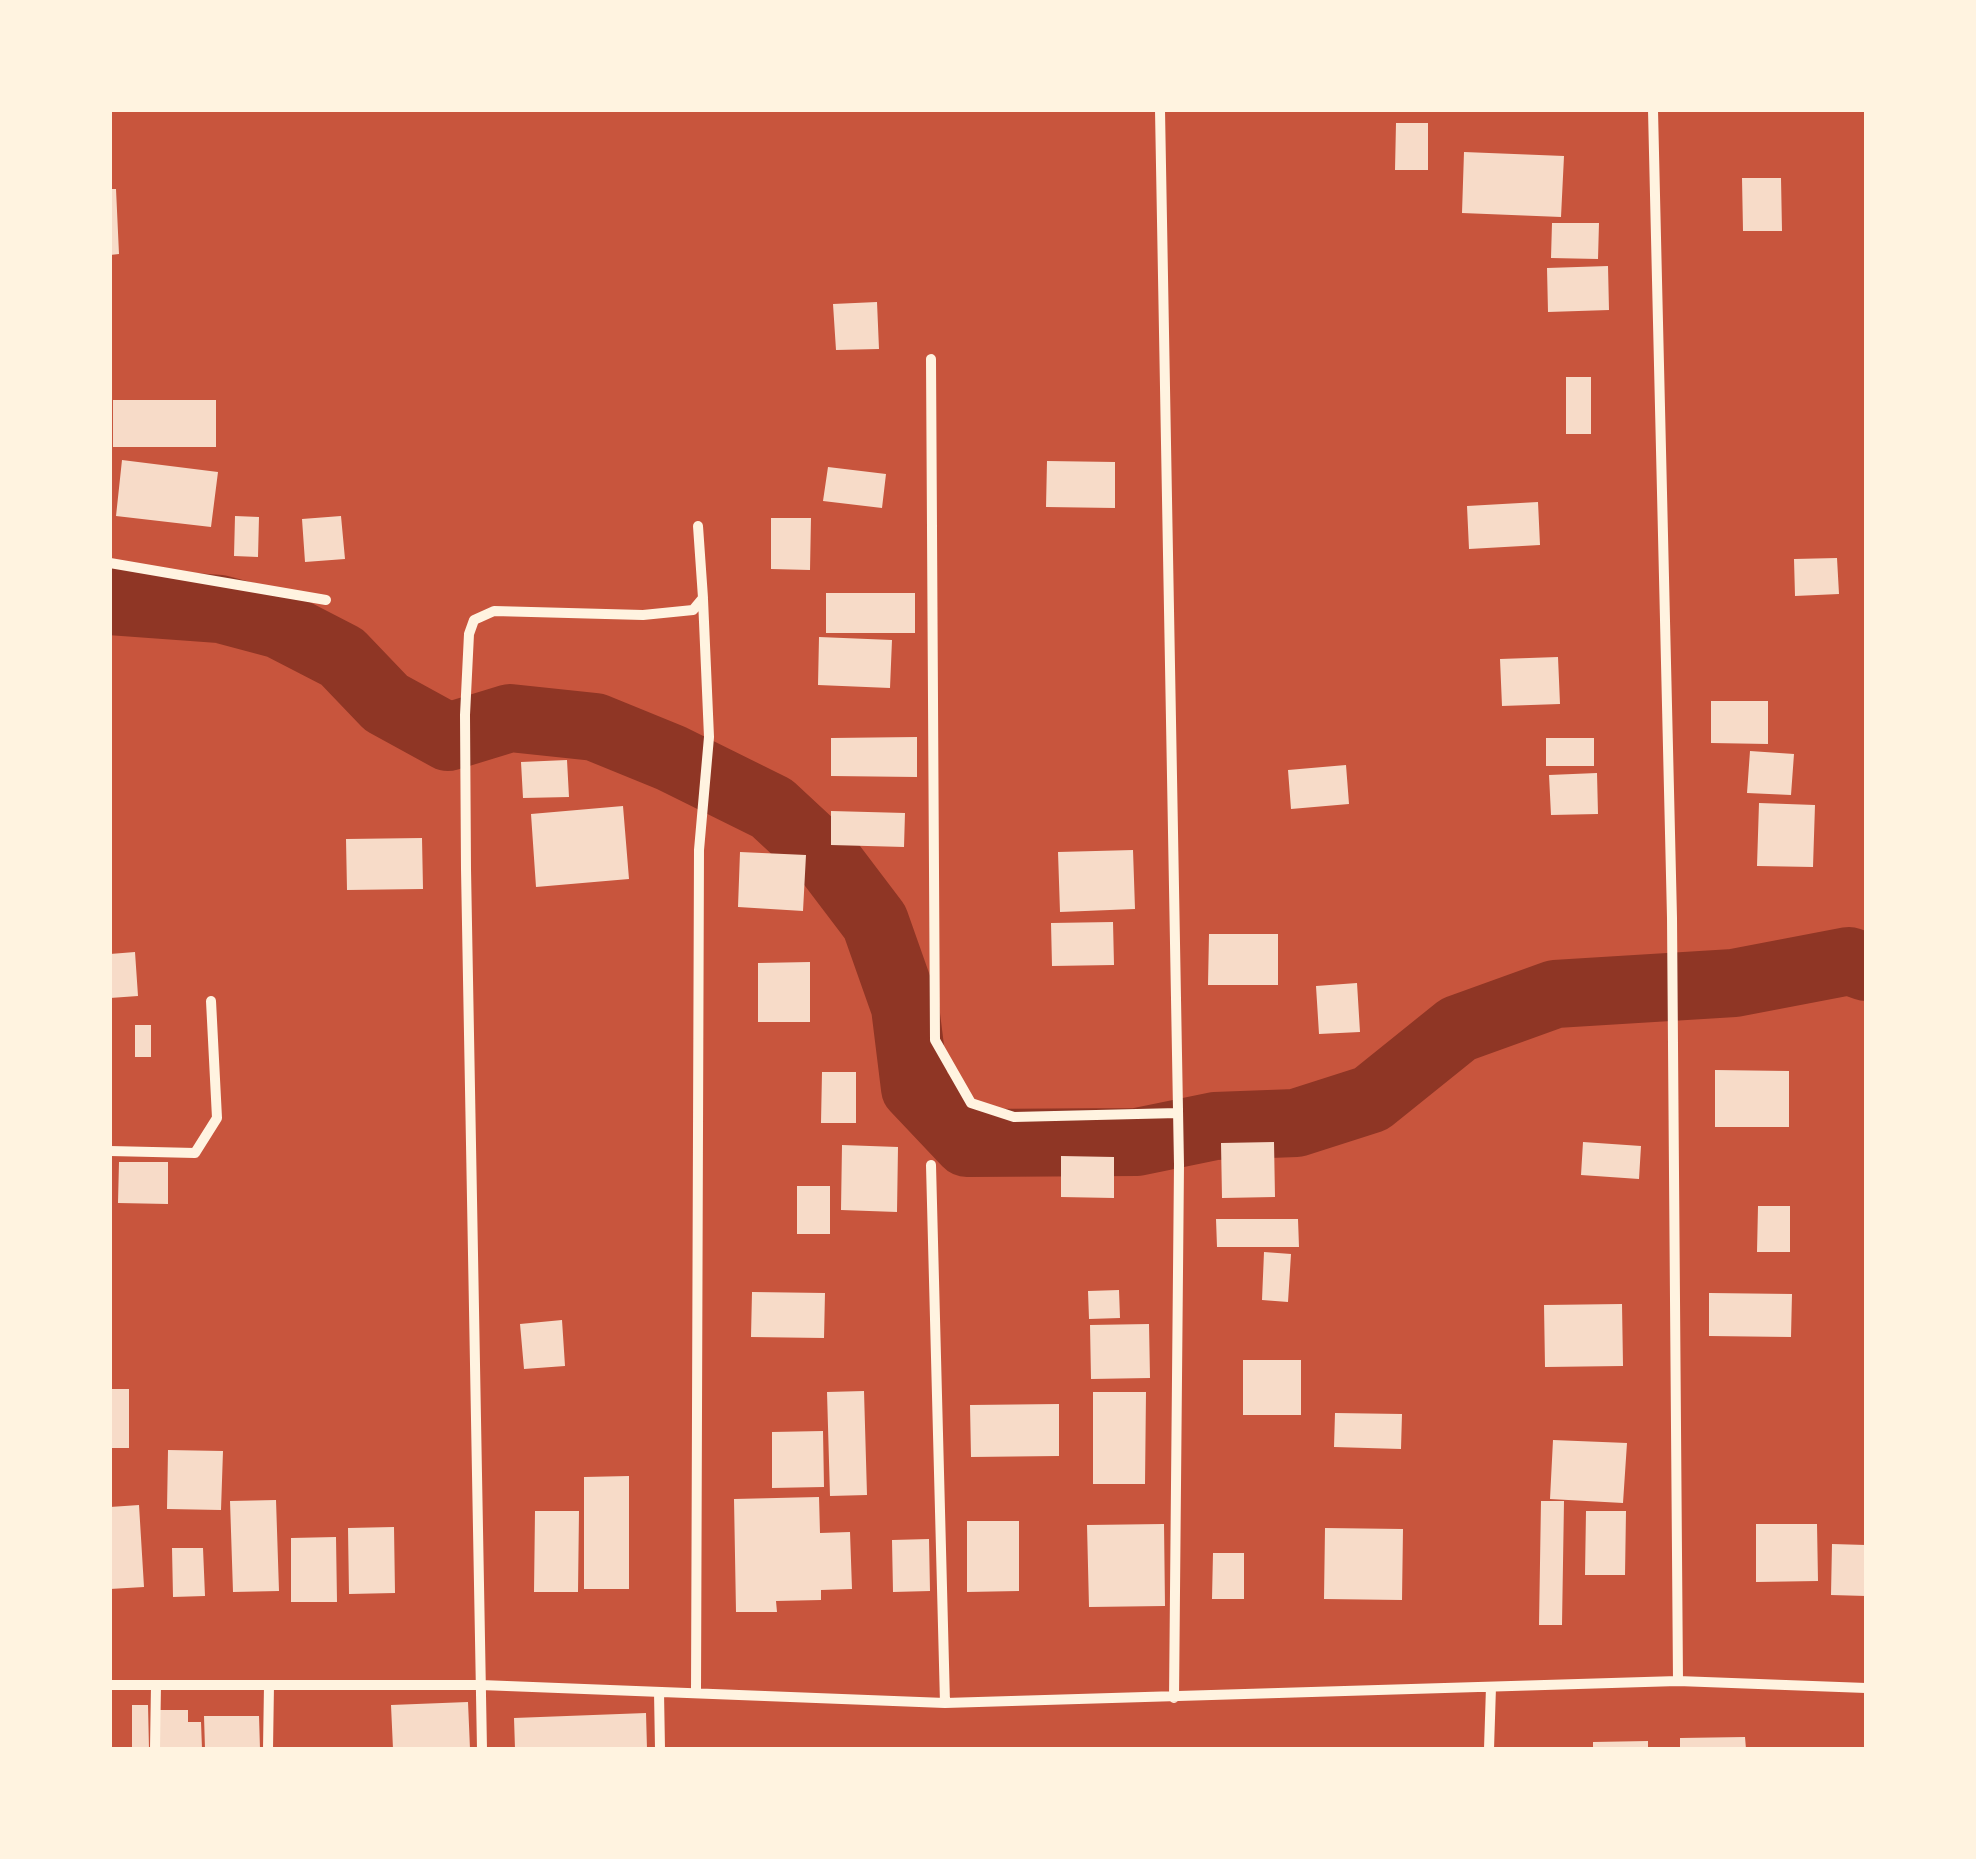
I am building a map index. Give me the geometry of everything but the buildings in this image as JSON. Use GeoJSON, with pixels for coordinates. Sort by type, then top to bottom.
{"type":"FeatureCollection","features":[{"type":"Feature","properties":{"kind":"street"},"geometry":{"type":"LineString","coordinates":[[1160,110],[1179,1189],[1174,1698]]}},
{"type":"Feature","properties":{"kind":"street"},"geometry":{"type":"LineString","coordinates":[[1653,110],[1672,918],[1678,1681]]}},
{"type":"Feature","properties":{"kind":"street"},"geometry":{"type":"LineString","coordinates":[[931,359],[936,1040],[971,1103],[1014,1117],[1178,1113]]}},
{"type":"Feature","properties":{"kind":"street"},"geometry":{"type":"LineString","coordinates":[[696,1692],[699,850],[709,737],[698,526]]}},
{"type":"Feature","properties":{"kind":"street"},"geometry":{"type":"LineString","coordinates":[[110,562],[326,600]]}},
{"type":"Feature","properties":{"kind":"street"},"geometry":{"type":"LineString","coordinates":[[482,1749],[466,869],[469,634],[477,617],[494,610],[681,614],[693,610],[702,598]]}},
{"type":"Feature","properties":{"kind":"street"},"geometry":{"type":"LineString","coordinates":[[110,1152],[195,1153],[217,1118],[211,1002]]}},
{"type":"Feature","properties":{"kind":"street"},"geometry":{"type":"LineString","coordinates":[[931,1165],[945,1703]]}},
{"type":"Feature","properties":{"kind":"street"},"geometry":{"type":"LineString","coordinates":[[110,1685],[482,1685],[945,1703],[1678,1681],[1866,1688]]}},
{"type":"Feature","properties":{"kind":"street"},"geometry":{"type":"LineString","coordinates":[[268,1749],[269,1685]]}},
{"type":"Feature","properties":{"kind":"street"},"geometry":{"type":"LineString","coordinates":[[156,1686],[156,1749]]}},
{"type":"Feature","properties":{"kind":"street"},"geometry":{"type":"LineString","coordinates":[[1489,1749],[1491,1687]]}},
{"type":"Feature","properties":{"kind":"street"},"geometry":{"type":"LineString","coordinates":[[659,1692],[660,1749]]}},
{"type":"Feature","properties":{"kind":"waterway"},"geometry":{"type":"LineString","coordinates":[[110,601],[220,609],[280,625],[342,657],[386,703],[448,737],[510,718],[595,727],[671,758],[772,808],[828,860],[875,922],[905,1007],[915,1088],[967,1143],[1137,1142],[1215,1126],[1296,1123],[1371,1099],[1458,1029],[1555,994],[1734,983],[1849,961],[1866,967]]}}]}
